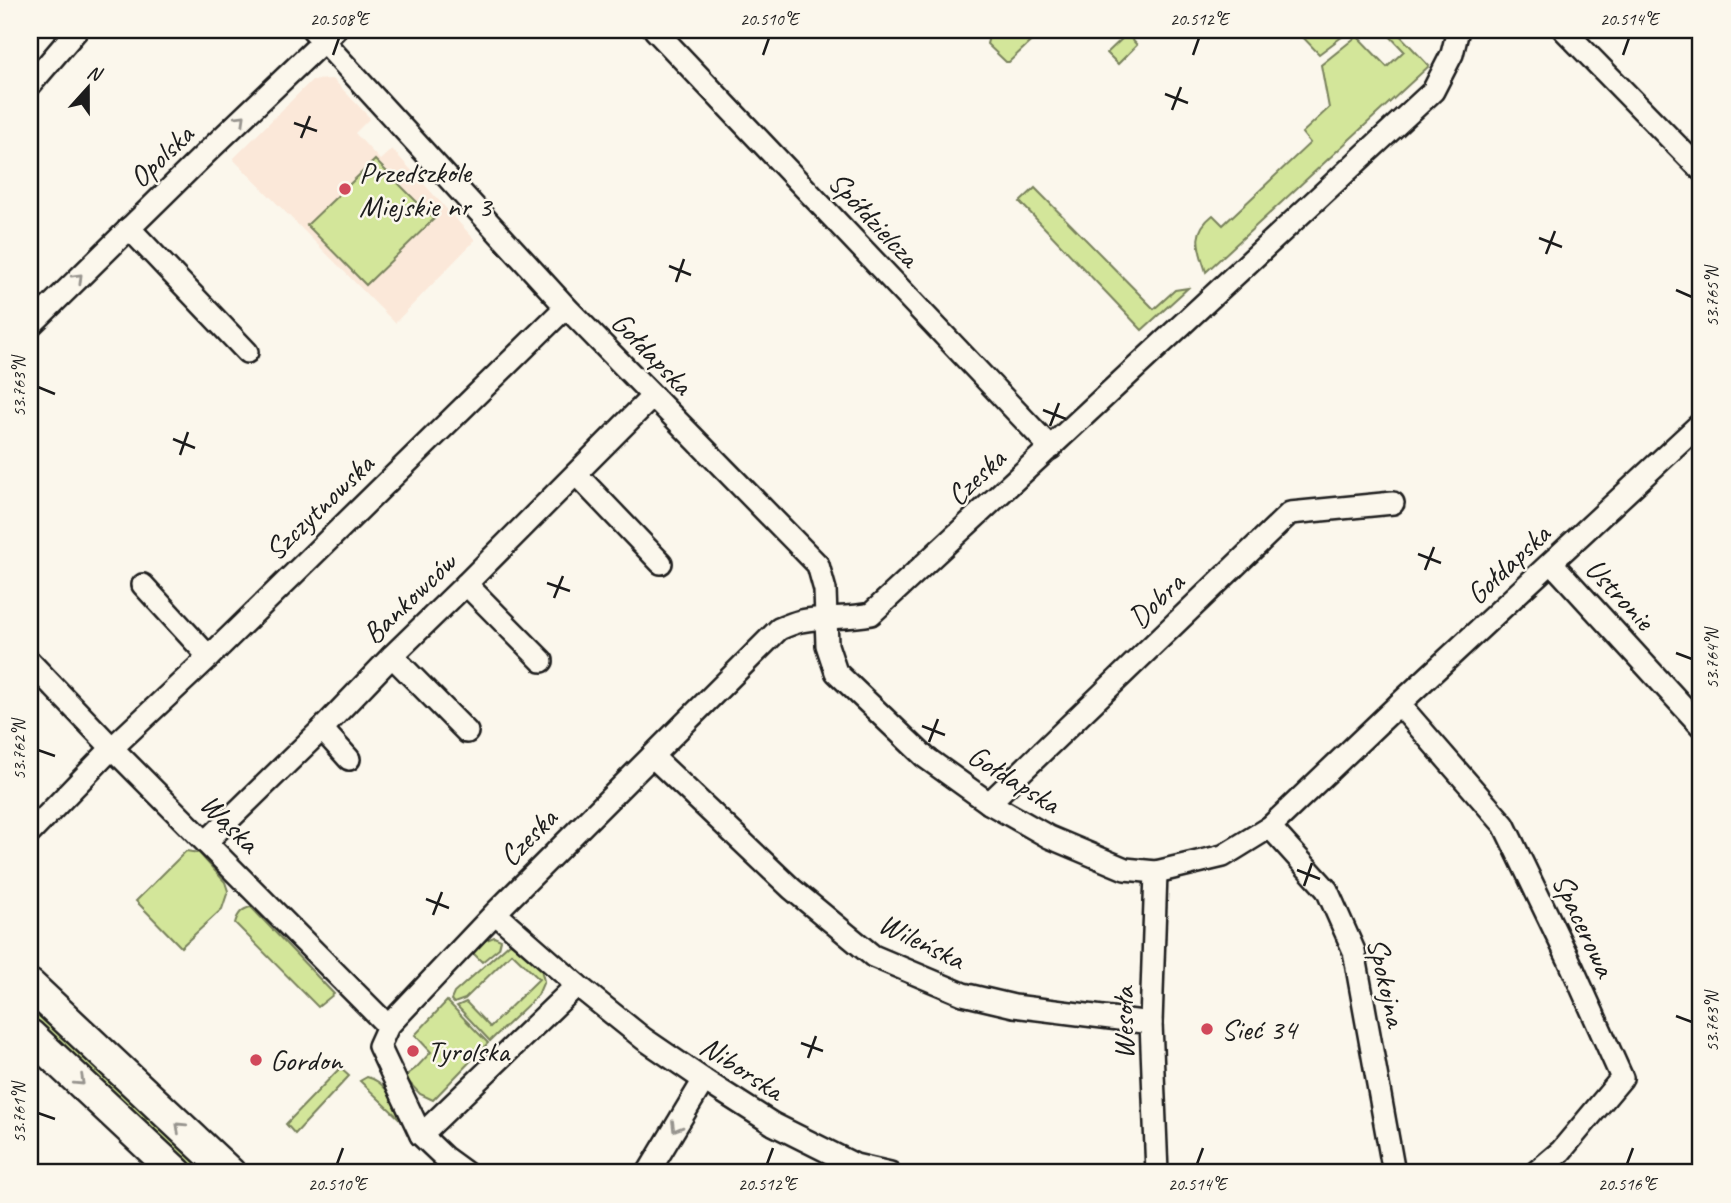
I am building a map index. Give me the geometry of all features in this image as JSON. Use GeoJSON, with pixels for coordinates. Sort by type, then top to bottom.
{"type":"FeatureCollection","features":[{"type":"Feature","properties":{"kind":"main road"},"geometry":{"type":"LineString","coordinates":[[30,985],[230,1173]]}},
{"type":"Feature","properties":{"kind":"main road"},"geometry":{"type":"LineString","coordinates":[[30,1035],[177,1173]]}},
{"type":"Feature","properties":{"kind":"street"},"geometry":{"type":"LineString","coordinates":[[30,85],[77,30]]}},
{"type":"Feature","properties":{"kind":"street","name":"Spółdzielcza"},"geometry":{"type":"LineString","coordinates":[[655,30],[1051,448]]}},
{"type":"Feature","properties":{"kind":"street","name":"Czeska"},"geometry":{"type":"LineString","coordinates":[[388,1026],[495,913],[779,629],[798,621],[871,614],[1051,448],[1433,91],[1452,54],[1458,30]]}},
{"type":"Feature","properties":{"kind":"street"},"geometry":{"type":"LineString","coordinates":[[1564,30],[1701,170]]}},
{"type":"Feature","properties":{"kind":"street","name":"Opolska"},"geometry":{"type":"LineString","coordinates":[[30,326],[324,33]]}},
{"type":"Feature","properties":{"kind":"street","name":"Gołdapska"},"geometry":{"type":"LineString","coordinates":[[324,33],[566,307],[818,565],[825,590],[827,645],[836,672],[925,757],[989,803],[1049,837],[1125,869],[1156,872],[1223,856],[1270,827],[1700,426]]}},
{"type":"Feature","properties":{"kind":"street"},"geometry":{"type":"LineString","coordinates":[[129,228],[247,352]]}},
{"type":"Feature","properties":{"kind":"street","name":"Szczytnowska"},"geometry":{"type":"LineString","coordinates":[[30,833],[112,748],[209,657],[566,307]]}},
{"type":"Feature","properties":{"kind":"street","name":"Bankowców"},"geometry":{"type":"LineString","coordinates":[[206,842],[653,396]]}},
{"type":"Feature","properties":{"kind":"street"},"geometry":{"type":"LineString","coordinates":[[576,474],[661,563]]}},
{"type":"Feature","properties":{"kind":"street","name":"Dobra"},"geometry":{"type":"LineString","coordinates":[[989,803],[1290,513],[1393,503]]}},
{"type":"Feature","properties":{"kind":"street","name":"Ustronie"},"geometry":{"type":"LineString","coordinates":[[1552,564],[1701,726]]}},
{"type":"Feature","properties":{"kind":"street"},"geometry":{"type":"LineString","coordinates":[[466,584],[542,661]]}},
{"type":"Feature","properties":{"kind":"street"},"geometry":{"type":"LineString","coordinates":[[143,585],[209,657]]}},
{"type":"Feature","properties":{"kind":"street"},"geometry":{"type":"LineString","coordinates":[[392,656],[467,732]]}},
{"type":"Feature","properties":{"kind":"street","name":"Wąska"},"geometry":{"type":"LineString","coordinates":[[30,662],[388,1026]]}},
{"type":"Feature","properties":{"kind":"street","name":"Spacerowa"},"geometry":{"type":"LineString","coordinates":[[1399,704],[1504,825],[1622,1078],[1562,1151],[1535,1173]]}},
{"type":"Feature","properties":{"kind":"street"},"geometry":{"type":"LineString","coordinates":[[322,729],[349,759]]}},
{"type":"Feature","properties":{"kind":"street","name":"Wileńska"},"geometry":{"type":"LineString","coordinates":[[652,755],[792,890],[873,956],[963,994],[1014,1006],[1151,1023]]}},
{"type":"Feature","properties":{"kind":"street","name":"Spokojna"},"geometry":{"type":"LineString","coordinates":[[1270,827],[1327,890],[1354,951],[1394,1173]]}},
{"type":"Feature","properties":{"kind":"street","name":"Wesoła"},"geometry":{"type":"LineString","coordinates":[[1156,872],[1151,1023],[1157,1173]]}},
{"type":"Feature","properties":{"kind":"street","name":"Niborska"},"geometry":{"type":"LineString","coordinates":[[495,913],[644,1039],[704,1080],[773,1124],[854,1169],[890,1173]]}},
{"type":"Feature","properties":{"kind":"street"},"geometry":{"type":"LineString","coordinates":[[421,1135],[577,985]]}},
{"type":"Feature","properties":{"kind":"street"},"geometry":{"type":"LineString","coordinates":[[388,1026],[379,1046],[421,1135],[466,1173]]}},
{"type":"Feature","properties":{"kind":"street"},"geometry":{"type":"LineString","coordinates":[[648,1173],[704,1080]]}},
{"type":"Feature","properties":{"kind":"shaded area","name":"Przedszkole Miejskie nr 3"},"geometry":{"type":"Polygon","coordinates":[[[333,79],[370,118],[355,133],[380,160],[392,149],[475,240],[395,323],[233,159],[312,80],[333,79]]]}},
{"type":"Feature","properties":{"kind":"green space"},"geometry":{"type":"Polygon","coordinates":[[[995,30],[1043,30],[1006,62],[987,44],[989,36],[995,30]]]}},
{"type":"Feature","properties":{"kind":"green space"},"geometry":{"type":"Polygon","coordinates":[[[1296,30],[1351,30],[1319,54],[1296,30]]]}},
{"type":"Feature","properties":{"kind":"green space"},"geometry":{"type":"Polygon","coordinates":[[[1384,30],[1395,30],[1429,66],[1206,272],[1198,242],[1201,228],[1213,215],[1223,225],[1310,143],[1302,133],[1329,108],[1321,65],[1357,36],[1387,67],[1404,51],[1384,30]]]}},
{"type":"Feature","properties":{"kind":"green space"},"geometry":{"type":"Polygon","coordinates":[[[1127,34],[1137,45],[1118,64],[1107,53],[1127,34]]]}},
{"type":"Feature","properties":{"kind":"green space"},"geometry":{"type":"Polygon","coordinates":[[[375,160],[434,219],[366,285],[307,225],[375,160]]]}},
{"type":"Feature","properties":{"kind":"green space"},"geometry":{"type":"Polygon","coordinates":[[[1035,188],[1154,309],[1175,290],[1188,288],[1142,330],[1020,202],[1035,188]]]}},
{"type":"Feature","properties":{"kind":"green space"},"geometry":{"type":"Polygon","coordinates":[[[186,851],[199,853],[225,882],[228,891],[222,909],[181,947],[136,901],[186,851]]]}},
{"type":"Feature","properties":{"kind":"green space"},"geometry":{"type":"Polygon","coordinates":[[[251,907],[334,994],[318,1007],[235,923],[241,912],[251,907]]]}},
{"type":"Feature","properties":{"kind":"green space"},"geometry":{"type":"Polygon","coordinates":[[[494,937],[501,940],[499,948],[482,962],[472,952],[484,941],[494,937]]]}},
{"type":"Feature","properties":{"kind":"green space"},"geometry":{"type":"Polygon","coordinates":[[[510,943],[518,946],[541,969],[544,981],[538,995],[490,1041],[457,1006],[466,1002],[490,1027],[539,979],[512,953],[465,999],[454,1003],[451,1000],[454,993],[510,943]]]}},
{"type":"Feature","properties":{"kind":"green space"},"geometry":{"type":"Polygon","coordinates":[[[30,1000],[215,1173],[195,1173],[30,1019],[30,1000]]]}},
{"type":"Feature","properties":{"kind":"green space"},"geometry":{"type":"Polygon","coordinates":[[[447,1001],[488,1043],[433,1100],[420,1094],[404,1077],[431,1052],[415,1035],[447,1001]]]}},
{"type":"Feature","properties":{"kind":"green space"},"geometry":{"type":"Polygon","coordinates":[[[340,1068],[349,1076],[295,1134],[286,1124],[340,1068]]]}},
{"type":"Feature","properties":{"kind":"green space"},"geometry":{"type":"Polygon","coordinates":[[[367,1077],[381,1084],[386,1090],[406,1125],[360,1081],[367,1077]]]}},
{"type":"Feature","properties":{"kind":"place","name":"Przedszkole Miejskie nr 3"},"geometry":{"type":"Point","coordinates":[345,189]}},
{"type":"Feature","properties":{"kind":"place","name":"Sieć 34"},"geometry":{"type":"Point","coordinates":[1207,1029]}},
{"type":"Feature","properties":{"kind":"place","name":"Tyrolska"},"geometry":{"type":"Point","coordinates":[413,1051]}},
{"type":"Feature","properties":{"kind":"place","name":"Gordon"},"geometry":{"type":"Point","coordinates":[256,1060]}}]}
